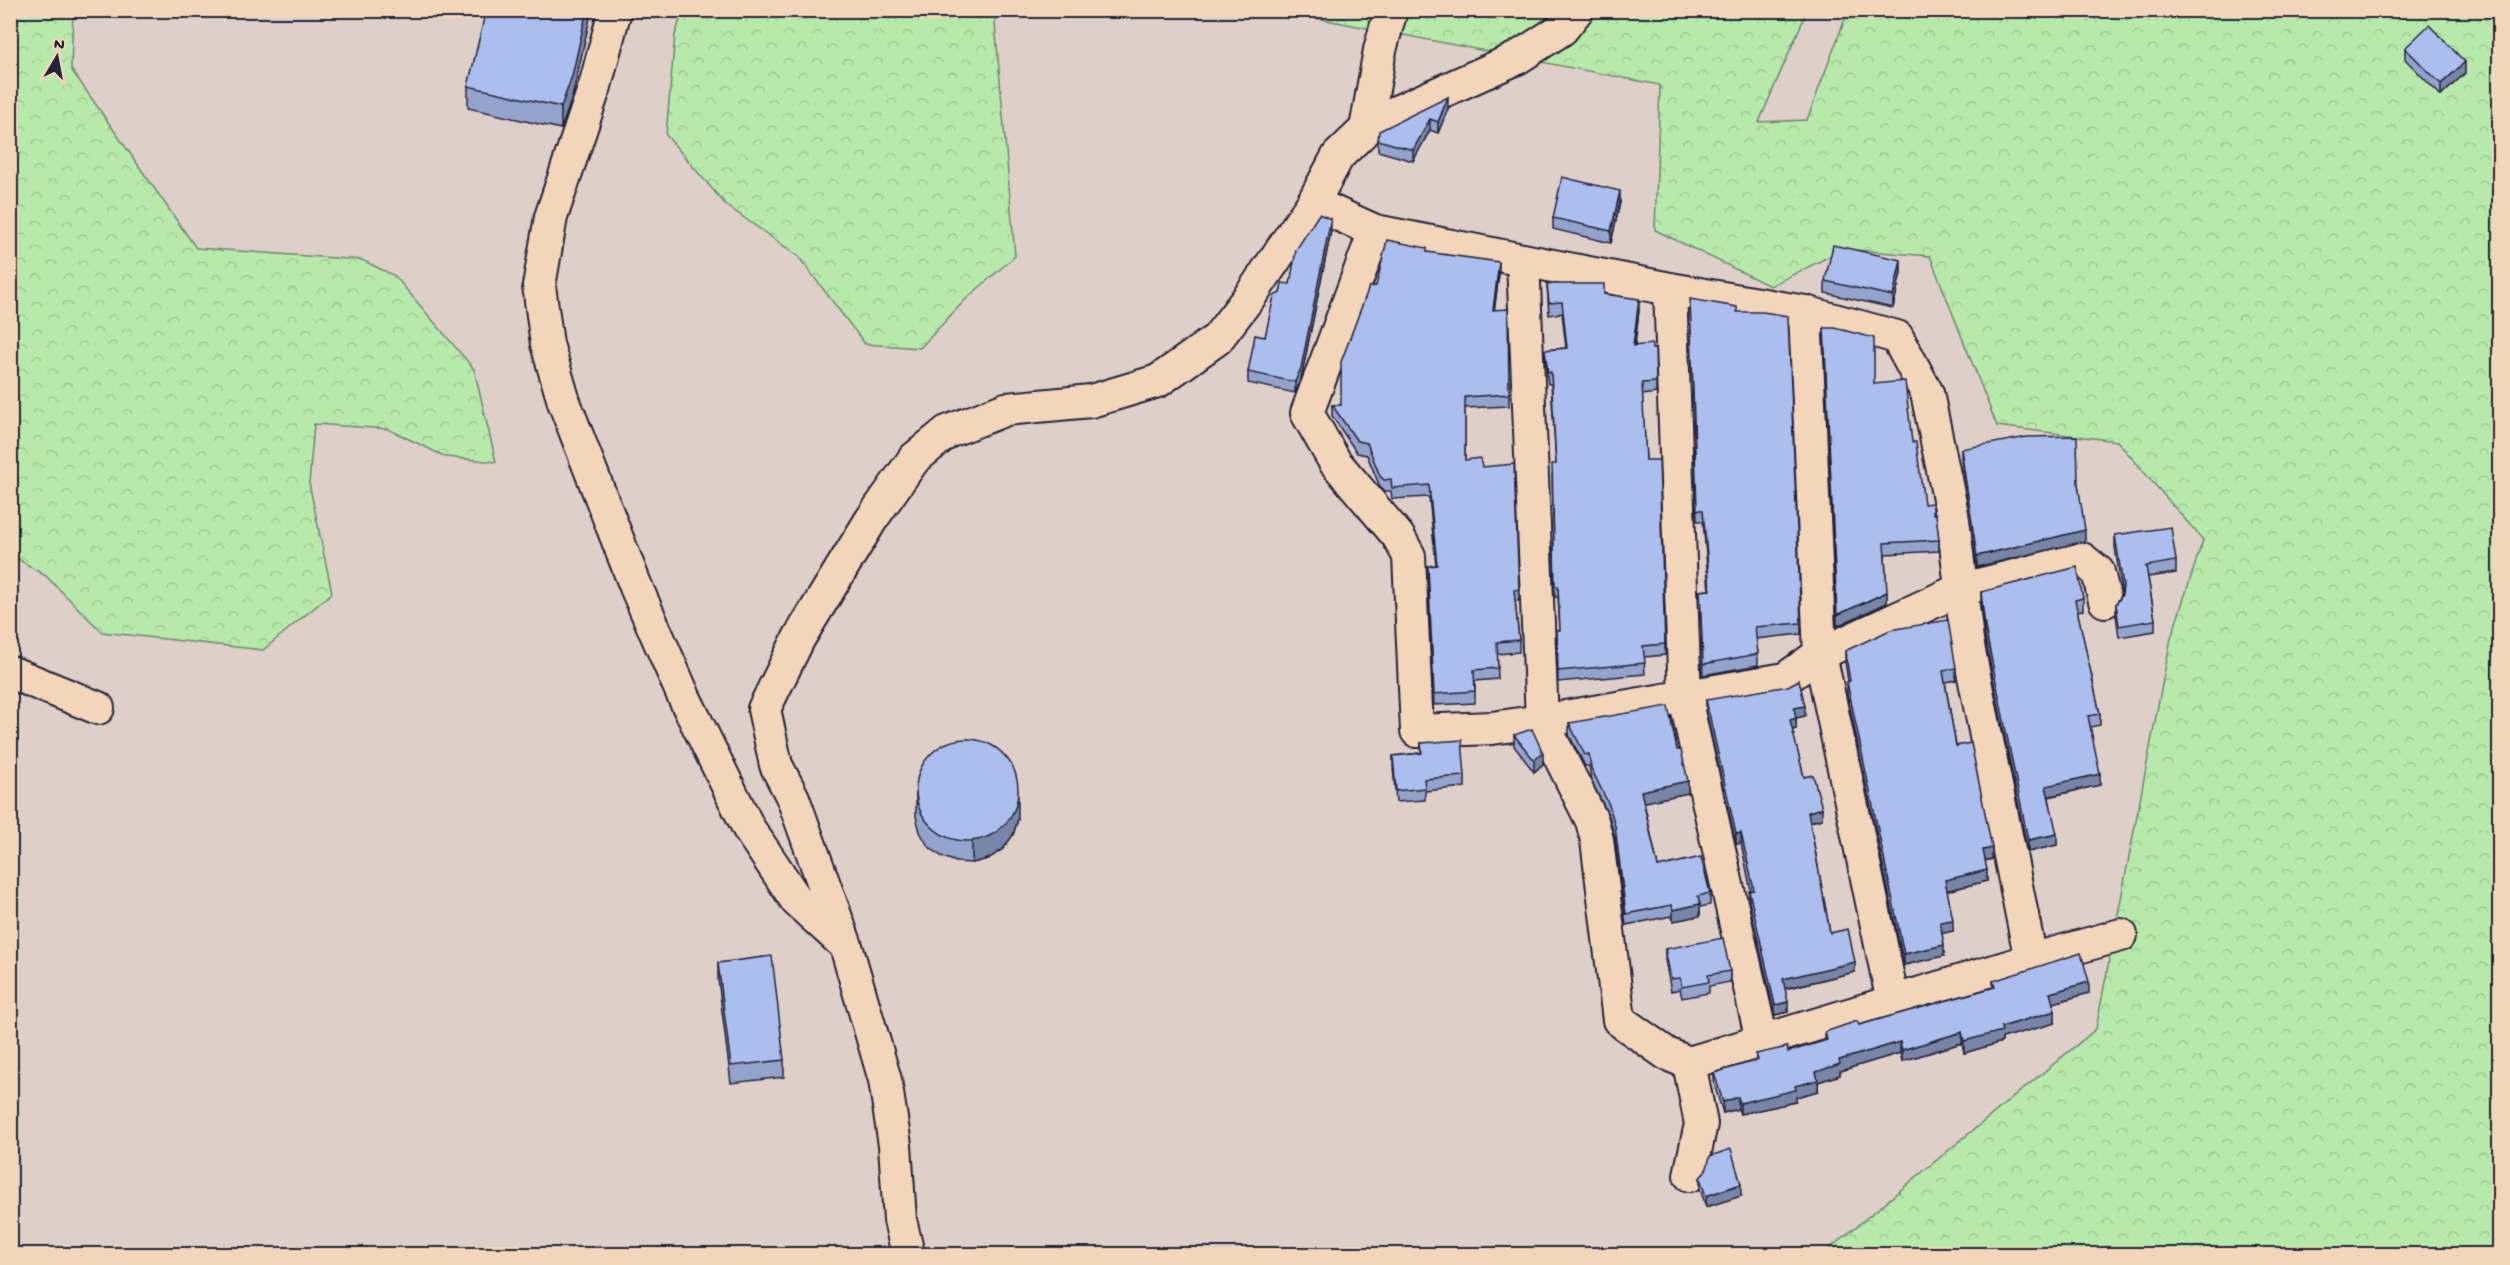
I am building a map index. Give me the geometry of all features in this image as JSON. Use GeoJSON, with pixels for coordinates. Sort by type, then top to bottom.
{"type":"FeatureCollection","features":[{"type":"Feature","properties":{"kind":"street"},"geometry":{"type":"LineString","coordinates":[[615,10],[595,86],[551,217],[538,286],[547,344],[564,402],[636,587],[684,697],[749,829],[797,901],[846,946]]}},
{"type":"Feature","properties":{"kind":"street"},"geometry":{"type":"LineString","coordinates":[[1366,129],[1380,50],[1391,10]]}},
{"type":"Feature","properties":{"kind":"street"},"geometry":{"type":"LineString","coordinates":[[908,1254],[900,1220],[894,1145],[885,1080],[846,946],[793,798],[776,765],[764,709],[800,638],[871,520],[914,459],[947,432],[1006,409],[1091,401],[1158,381],[1217,339],[1253,292],[1313,203],[1338,156],[1366,129],[1394,112],[1517,58],[1562,28],[1577,10]]}},
{"type":"Feature","properties":{"kind":"street"},"geometry":{"type":"LineString","coordinates":[[1313,203],[1375,231],[1670,290],[1805,312],[1897,337],[1927,393],[1953,518],[1959,590],[1981,718],[2031,960]]}},
{"type":"Feature","properties":{"kind":"street"},"geometry":{"type":"LineString","coordinates":[[1375,231],[1307,413],[1335,462],[1398,536],[1409,556],[1417,731],[1492,728],[1542,722],[1785,680],[1820,654],[1959,590],[2082,559],[2098,572],[2105,601]]}},
{"type":"Feature","properties":{"kind":"street"},"geometry":{"type":"LineString","coordinates":[[1523,260],[1542,722],[1592,821],[1598,840],[1619,1020],[1667,1054],[1689,1063],[2121,935]]}},
{"type":"Feature","properties":{"kind":"street"},"geometry":{"type":"LineString","coordinates":[[1670,290],[1685,698],[1762,1041]]}},
{"type":"Feature","properties":{"kind":"street"},"geometry":{"type":"LineString","coordinates":[[1805,312],[1820,654],[1893,1002]]}},
{"type":"Feature","properties":{"kind":"street"},"geometry":{"type":"LineString","coordinates":[[10,672],[98,708]]}},
{"type":"Feature","properties":{"kind":"street"},"geometry":{"type":"LineString","coordinates":[[1689,1063],[1701,1124],[1690,1175]]}},
{"type":"Feature","properties":{"kind":"green space"},"geometry":{"type":"Polygon","coordinates":[[[11,10],[73,11],[71,69],[196,248],[362,260],[395,276],[474,369],[496,462],[446,457],[388,429],[314,424],[309,483],[332,593],[263,650],[102,632],[46,576],[11,555],[11,10]]]}},
{"type":"Feature","properties":{"kind":"green space"},"geometry":{"type":"Polygon","coordinates":[[[2497,10],[2499,12],[2499,1254],[1823,1254],[2096,1029],[2171,638],[2203,540],[2117,441],[1997,426],[1930,256],[1844,249],[1770,286],[1655,230],[1660,85],[1280,11],[1807,11],[1759,122],[1807,120],[1848,11],[2497,10]]]}},
{"type":"Feature","properties":{"kind":"green space"},"geometry":{"type":"Polygon","coordinates":[[[683,11],[994,11],[1015,256],[965,300],[920,348],[865,344],[798,256],[726,205],[666,135],[675,35],[683,11]]]}},
{"type":"Feature","properties":{"kind":"building"},"geometry":{"type":"Polygon","coordinates":[[[486,10],[587,10],[572,76],[561,107],[468,86],[486,10]]]}},
{"type":"Feature","properties":{"kind":"building"},"geometry":{"type":"Polygon","coordinates":[[[2429,25],[2465,62],[2441,84],[2405,48],[2429,25]]]}},
{"type":"Feature","properties":{"kind":"building"},"geometry":{"type":"Polygon","coordinates":[[[1448,97],[1438,122],[1430,119],[1413,150],[1378,140],[1379,131],[1448,97]]]}},
{"type":"Feature","properties":{"kind":"building"},"geometry":{"type":"Polygon","coordinates":[[[1562,177],[1620,191],[1611,231],[1553,218],[1562,177]]]}},
{"type":"Feature","properties":{"kind":"building"},"geometry":{"type":"Polygon","coordinates":[[[1319,214],[1331,219],[1301,368],[1295,382],[1248,372],[1255,335],[1265,337],[1274,296],[1280,293],[1282,283],[1290,284],[1296,250],[1319,214]]]}},
{"type":"Feature","properties":{"kind":"building"},"geometry":{"type":"Polygon","coordinates":[[[1387,240],[1427,248],[1427,252],[1499,262],[1493,310],[1508,309],[1509,394],[1465,397],[1465,460],[1480,458],[1482,467],[1514,464],[1519,589],[1514,590],[1519,640],[1497,642],[1498,668],[1474,670],[1475,691],[1434,694],[1428,566],[1437,565],[1429,485],[1392,488],[1391,479],[1384,480],[1380,476],[1367,443],[1357,441],[1332,405],[1341,405],[1341,362],[1369,287],[1376,286],[1387,240]]]}},
{"type":"Feature","properties":{"kind":"building"},"geometry":{"type":"Polygon","coordinates":[[[1833,245],[1901,260],[1893,296],[1825,281],[1833,245]]]}},
{"type":"Feature","properties":{"kind":"building"},"geometry":{"type":"Polygon","coordinates":[[[1547,284],[1604,284],[1604,294],[1639,299],[1633,346],[1652,344],[1652,349],[1655,349],[1656,382],[1642,383],[1646,460],[1659,460],[1665,644],[1643,646],[1645,663],[1558,671],[1557,630],[1560,630],[1558,586],[1555,586],[1552,464],[1556,464],[1551,372],[1548,373],[1545,350],[1567,348],[1562,302],[1549,303],[1547,284]]]}},
{"type":"Feature","properties":{"kind":"building"},"geometry":{"type":"Polygon","coordinates":[[[1690,299],[1737,307],[1737,312],[1763,312],[1788,316],[1801,623],[1755,627],[1758,654],[1703,664],[1700,591],[1710,590],[1703,510],[1697,510],[1690,299]]]}},
{"type":"Feature","properties":{"kind":"building"},"geometry":{"type":"Polygon","coordinates":[[[1824,328],[1835,328],[1874,338],[1874,384],[1905,381],[1912,442],[1916,442],[1924,504],[1933,503],[1939,540],[1884,543],[1887,592],[1837,615],[1824,328]]]}},
{"type":"Feature","properties":{"kind":"building"},"geometry":{"type":"Polygon","coordinates":[[[2077,436],[2078,484],[2085,530],[1977,556],[1961,449],[2027,437],[2077,436]]]}},
{"type":"Feature","properties":{"kind":"building"},"geometry":{"type":"Polygon","coordinates":[[[2171,527],[2176,561],[2146,566],[2155,620],[2119,626],[2116,604],[2122,595],[2123,586],[2115,535],[2171,527]]]}},
{"type":"Feature","properties":{"kind":"building"},"geometry":{"type":"Polygon","coordinates":[[[2077,567],[2083,598],[2075,600],[2100,714],[2088,716],[2100,774],[2046,786],[2057,834],[2028,840],[1985,627],[1981,592],[2077,567]]]}},
{"type":"Feature","properties":{"kind":"building"},"geometry":{"type":"Polygon","coordinates":[[[1948,620],[1956,668],[1943,671],[1956,746],[1971,743],[1992,848],[1983,850],[1987,870],[1945,880],[1953,920],[1940,922],[1944,945],[1904,954],[1847,682],[1850,681],[1845,651],[1890,630],[1948,620]]]}},
{"type":"Feature","properties":{"kind":"building"},"geometry":{"type":"Polygon","coordinates":[[[1799,680],[1805,706],[1794,708],[1796,718],[1790,720],[1804,777],[1813,775],[1822,808],[1808,812],[1830,933],[1848,929],[1855,962],[1783,979],[1788,1002],[1775,1005],[1749,891],[1754,890],[1741,833],[1736,834],[1706,700],[1788,686],[1799,680]]]}},
{"type":"Feature","properties":{"kind":"building"},"geometry":{"type":"Polygon","coordinates":[[[1668,706],[1677,750],[1681,750],[1688,781],[1641,791],[1658,867],[1701,857],[1710,893],[1698,896],[1700,904],[1673,910],[1672,905],[1626,914],[1615,826],[1609,805],[1591,768],[1589,754],[1585,755],[1569,723],[1668,706]]]}},
{"type":"Feature","properties":{"kind":"building"},"geometry":{"type":"Polygon","coordinates":[[[1532,729],[1543,753],[1534,760],[1514,735],[1532,729]]]}},
{"type":"Feature","properties":{"kind":"building"},"geometry":{"type":"Polygon","coordinates":[[[967,739],[986,743],[1003,754],[1014,771],[1018,790],[1014,809],[1003,826],[986,837],[967,841],[948,837],[931,826],[920,809],[916,790],[920,771],[931,754],[948,743],[967,739]]]}},
{"type":"Feature","properties":{"kind":"building"},"geometry":{"type":"Polygon","coordinates":[[[1462,740],[1465,776],[1424,779],[1425,788],[1396,791],[1393,756],[1422,753],[1421,743],[1462,740]]]}},
{"type":"Feature","properties":{"kind":"building"},"geometry":{"type":"Polygon","coordinates":[[[1723,938],[1730,971],[1708,975],[1709,982],[1682,987],[1680,978],[1671,979],[1665,949],[1723,938]]]}},
{"type":"Feature","properties":{"kind":"building"},"geometry":{"type":"Polygon","coordinates":[[[2081,953],[2089,982],[2050,993],[2055,1011],[2001,1027],[2002,1031],[1964,1041],[1962,1032],[1902,1050],[1900,1042],[1839,1060],[1840,1064],[1816,1072],[1818,1080],[1795,1086],[1796,1090],[1740,1103],[1738,1097],[1723,1102],[1714,1073],[1758,1060],[1756,1054],[1787,1047],[1788,1052],[1827,1040],[1825,1032],[1857,1021],[1859,1025],[1995,987],[1993,981],[2081,953]]]}},
{"type":"Feature","properties":{"kind":"building"},"geometry":{"type":"Polygon","coordinates":[[[772,956],[784,1060],[731,1066],[718,963],[772,956]]]}},
{"type":"Feature","properties":{"kind":"building"},"geometry":{"type":"Polygon","coordinates":[[[1731,1149],[1741,1184],[1706,1196],[1700,1178],[1707,1168],[1710,1156],[1731,1149]]]}}]}
